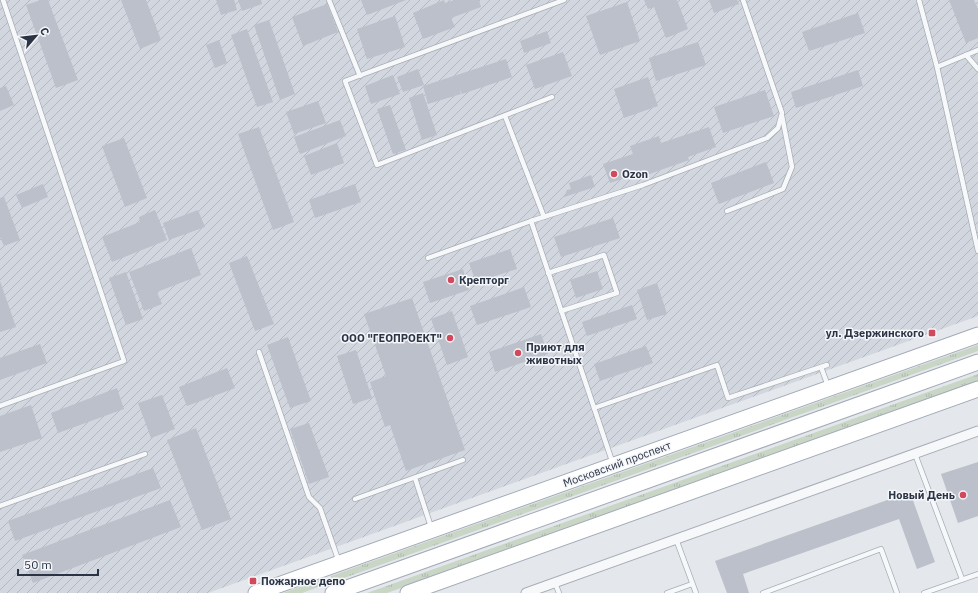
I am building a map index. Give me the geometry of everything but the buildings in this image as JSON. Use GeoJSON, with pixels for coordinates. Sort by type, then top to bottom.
{"type":"FeatureCollection","features":[{"type":"Feature","properties":{"kind":"main road","name":"Московский проспект"},"geometry":{"type":"LineString","coordinates":[[256,593],[978,335]]}},
{"type":"Feature","properties":{"kind":"main road"},"geometry":{"type":"LineString","coordinates":[[333,593],[978,362]]}},
{"type":"Feature","properties":{"kind":"main road"},"geometry":{"type":"LineString","coordinates":[[408,593],[978,389]]}},
{"type":"Feature","properties":{"kind":"street"},"geometry":{"type":"LineString","coordinates":[[526,593],[978,431]]}},
{"type":"Feature","properties":{"kind":"lane"},"geometry":{"type":"LineString","coordinates":[[0,406],[124,361],[3,0]]}},
{"type":"Feature","properties":{"kind":"lane"},"geometry":{"type":"LineString","coordinates":[[329,0],[360,76]]}},
{"type":"Feature","properties":{"kind":"lane"},"geometry":{"type":"LineString","coordinates":[[552,97],[377,166],[345,81],[564,0]]}},
{"type":"Feature","properties":{"kind":"lane"},"geometry":{"type":"LineString","coordinates":[[726,211],[784,189],[792,167],[782,112],[743,0]]}},
{"type":"Feature","properties":{"kind":"lane"},"geometry":{"type":"LineString","coordinates":[[919,0],[937,67],[978,251]]}},
{"type":"Feature","properties":{"kind":"lane"},"geometry":{"type":"LineString","coordinates":[[937,67],[978,50]]}},
{"type":"Feature","properties":{"kind":"lane"},"geometry":{"type":"LineString","coordinates":[[966,55],[978,69]]}},
{"type":"Feature","properties":{"kind":"lane"},"geometry":{"type":"LineString","coordinates":[[428,258],[531,221],[643,185],[767,138],[778,128],[782,112]]}},
{"type":"Feature","properties":{"kind":"lane"},"geometry":{"type":"LineString","coordinates":[[505,116],[544,217]]}},
{"type":"Feature","properties":{"kind":"lane"},"geometry":{"type":"LineString","coordinates":[[531,221],[613,466]]}},
{"type":"Feature","properties":{"kind":"lane"},"geometry":{"type":"LineString","coordinates":[[548,273],[604,255],[617,293],[561,311]]}},
{"type":"Feature","properties":{"kind":"lane"},"geometry":{"type":"LineString","coordinates":[[259,352],[309,497],[320,508],[339,564]]}},
{"type":"Feature","properties":{"kind":"lane"},"geometry":{"type":"LineString","coordinates":[[594,408],[717,365],[728,398],[827,365]]}},
{"type":"Feature","properties":{"kind":"lane"},"geometry":{"type":"LineString","coordinates":[[821,367],[829,388]]}},
{"type":"Feature","properties":{"kind":"lane"},"geometry":{"type":"LineString","coordinates":[[0,506],[145,454]]}},
{"type":"Feature","properties":{"kind":"lane"},"geometry":{"type":"LineString","coordinates":[[915,454],[962,579]]}},
{"type":"Feature","properties":{"kind":"lane"},"geometry":{"type":"LineString","coordinates":[[355,499],[463,460]]}},
{"type":"Feature","properties":{"kind":"lane"},"geometry":{"type":"LineString","coordinates":[[415,478],[432,531]]}},
{"type":"Feature","properties":{"kind":"lane"},"geometry":{"type":"LineString","coordinates":[[676,539],[696,593]]}},
{"type":"Feature","properties":{"kind":"lane"},"geometry":{"type":"LineString","coordinates":[[763,593],[881,549],[897,593]]}},
{"type":"Feature","properties":{"kind":"lane"},"geometry":{"type":"LineString","coordinates":[[924,593],[978,574]]}},
{"type":"Feature","properties":{"kind":"lane"},"geometry":{"type":"LineString","coordinates":[[555,583],[558,593]]}},
{"type":"Feature","properties":{"kind":"lane"},"geometry":{"type":"LineString","coordinates":[[668,593],[692,584]]}},
{"type":"Feature","properties":{"kind":"shaded area"},"geometry":{"type":"Polygon","coordinates":[[[0,0],[978,0],[978,316],[208,593],[0,593],[0,0]]]}},
{"type":"Feature","properties":{"kind":"green space"},"geometry":{"type":"Polygon","coordinates":[[[978,345],[978,351],[333,582],[331,576],[978,345]]]}},
{"type":"Feature","properties":{"kind":"green space"},"geometry":{"type":"Polygon","coordinates":[[[978,374],[978,381],[387,593],[367,593],[978,374]]]}},
{"type":"Feature","properties":{"kind":"green space"},"geometry":{"type":"Polygon","coordinates":[[[324,578],[326,584],[302,593],[283,593],[324,578]]]}},
{"type":"Feature","properties":{"kind":"place","name":"Ozon"},"geometry":{"type":"Point","coordinates":[614,174]}},
{"type":"Feature","properties":{"kind":"place","name":"Крепторг"},"geometry":{"type":"Point","coordinates":[451,280]}},
{"type":"Feature","properties":{"kind":"place","name":"ул. Дзержинского"},"geometry":{"type":"Point","coordinates":[932,333]}},
{"type":"Feature","properties":{"kind":"place","name":"ООО \"ГЕОПРОЕКТ\""},"geometry":{"type":"Point","coordinates":[450,338]}},
{"type":"Feature","properties":{"kind":"place","name":"Приют для животных"},"geometry":{"type":"Point","coordinates":[518,353]}},
{"type":"Feature","properties":{"kind":"place","name":"Новый День"},"geometry":{"type":"Point","coordinates":[963,495]}},
{"type":"Feature","properties":{"kind":"place","name":"Пожарное депо"},"geometry":{"type":"Point","coordinates":[253,581]}}]}
